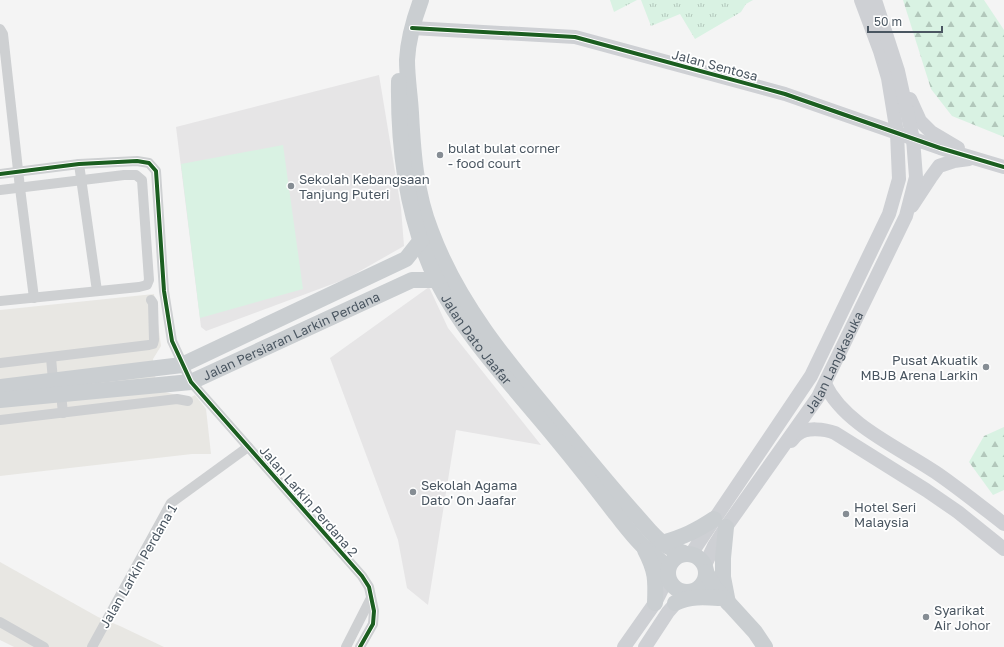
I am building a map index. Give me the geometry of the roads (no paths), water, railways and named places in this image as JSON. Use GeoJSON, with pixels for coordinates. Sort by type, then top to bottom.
{"type":"FeatureCollection","features":[{"type":"Feature","properties":{"kind":"main road","name":"Jalan Dato Jaafar"},"geometry":{"type":"LineString","coordinates":[[421,0],[412,28],[407,59],[399,80],[399,132],[409,192],[421,240],[437,280],[467,329],[499,370],[641,543],[662,562],[668,573]]}},
{"type":"Feature","properties":{"kind":"main road"},"geometry":{"type":"LineString","coordinates":[[688,553],[720,523],[811,376],[889,214],[899,179],[897,133],[888,78],[880,51],[861,0]]}},
{"type":"Feature","properties":{"kind":"main road"},"geometry":{"type":"LineString","coordinates":[[875,0],[898,71],[920,121],[931,132],[976,158]]}},
{"type":"Feature","properties":{"kind":"main road","name":"Jalan Sentosa"},"geometry":{"type":"LineString","coordinates":[[412,28],[575,37],[785,94],[914,139],[1004,167]]}},
{"type":"Feature","properties":{"kind":"main road","name":"Jalan Dato Jaafar"},"geometry":{"type":"LineString","coordinates":[[407,59],[411,131],[416,172],[422,202],[430,230],[458,290],[508,362],[620,497],[662,543],[688,553]]}},
{"type":"Feature","properties":{"kind":"main road","name":"Jalan Langkasuka"},"geometry":{"type":"LineString","coordinates":[[705,569],[720,523],[778,454],[807,415],[825,384],[906,216],[916,177],[914,139],[898,71]]}},
{"type":"Feature","properties":{"kind":"main road"},"geometry":{"type":"LineString","coordinates":[[906,216],[924,189],[930,176],[939,166],[954,161],[976,158]]}},
{"type":"Feature","properties":{"kind":"main road","name":"Jalan Persiaran Larkin Perdana"},"geometry":{"type":"LineString","coordinates":[[0,387],[182,365],[406,260],[421,240]]}},
{"type":"Feature","properties":{"kind":"main road","name":"Jalan Persiaran Larkin Perdana"},"geometry":{"type":"LineString","coordinates":[[0,400],[191,382],[412,280],[437,280]]}},
{"type":"Feature","properties":{"kind":"main road"},"geometry":{"type":"LineString","coordinates":[[825,384],[835,402],[844,412],[937,474],[1004,524]]}},
{"type":"Feature","properties":{"kind":"main road"},"geometry":{"type":"LineString","coordinates":[[778,454],[799,433],[815,429],[827,429],[926,490],[958,512],[1004,549]]}},
{"type":"Feature","properties":{"kind":"main road"},"geometry":{"type":"LineString","coordinates":[[662,543],[720,523]]}},
{"type":"Feature","properties":{"kind":"main road"},"geometry":{"type":"LineString","coordinates":[[720,523],[726,603]]}},
{"type":"Feature","properties":{"kind":"main road"},"geometry":{"type":"LineString","coordinates":[[641,543],[655,572],[655,603]]}},
{"type":"Feature","properties":{"kind":"main road"},"geometry":{"type":"LineString","coordinates":[[624,647],[655,603],[673,559],[678,555],[688,553],[697,556],[702,560],[714,586],[726,603],[755,632],[765,647]]}},
{"type":"Feature","properties":{"kind":"main road"},"geometry":{"type":"LineString","coordinates":[[645,647],[685,595],[703,584],[705,569]]}},
{"type":"Feature","properties":{"kind":"main road"},"geometry":{"type":"LineString","coordinates":[[668,573],[670,582],[685,595],[711,594],[726,603]]}},
{"type":"Feature","properties":{"kind":"street"},"geometry":{"type":"LineString","coordinates":[[0,29],[3,34],[34,298]]}},
{"type":"Feature","properties":{"kind":"street","name":"Jalan Larkin Perdana 2"},"geometry":{"type":"LineString","coordinates":[[0,174],[79,164],[137,161],[149,163],[156,171],[164,291],[172,341],[182,365],[191,382],[362,576],[369,587],[374,611],[373,624],[360,647]]}},
{"type":"Feature","properties":{"kind":"street"},"geometry":{"type":"LineString","coordinates":[[79,164],[97,291]]}},
{"type":"Feature","properties":{"kind":"street"},"geometry":{"type":"LineString","coordinates":[[0,190],[124,175],[136,175],[142,180],[149,280],[147,285],[0,301]]}},
{"type":"Feature","properties":{"kind":"street"},"geometry":{"type":"LineString","coordinates":[[0,363],[51,358],[153,344],[153,303],[151,300]]}},
{"type":"Feature","properties":{"kind":"street"},"geometry":{"type":"LineString","coordinates":[[51,358],[53,380]]}},
{"type":"Feature","properties":{"kind":"street"},"geometry":{"type":"LineString","coordinates":[[61,394],[63,413]]}},
{"type":"Feature","properties":{"kind":"street"},"geometry":{"type":"LineString","coordinates":[[0,420],[178,399],[188,401]]}},
{"type":"Feature","properties":{"kind":"street","name":"Jalan Larkin Perdana 1"},"geometry":{"type":"LineString","coordinates":[[92,647],[171,504],[248,447]]}},
{"type":"Feature","properties":{"kind":"street"},"geometry":{"type":"LineString","coordinates":[[346,647],[371,598]]}},
{"type":"Feature","properties":{"kind":"street"},"geometry":{"type":"LineString","coordinates":[[0,622],[44,647]]}},
{"type":"Feature","properties":{"kind":"place","name":"bulat bulat corner - food court"},"geometry":{"type":"Point","coordinates":[440,155]}},
{"type":"Feature","properties":{"kind":"place","name":"Sekolah Kebangsaan Tanjung Puteri"},"geometry":{"type":"Point","coordinates":[291,186]}},
{"type":"Feature","properties":{"kind":"place","name":"Pusat Akuatik MBJB Arena Larkin"},"geometry":{"type":"Point","coordinates":[986,367]}},
{"type":"Feature","properties":{"kind":"place","name":"Sekolah Agama Dato' On Jaafar"},"geometry":{"type":"Point","coordinates":[413,492]}},
{"type":"Feature","properties":{"kind":"place","name":"Hotel Seri Malaysia"},"geometry":{"type":"Point","coordinates":[846,514]}},
{"type":"Feature","properties":{"kind":"place","name":"Syarikat Air Johor"},"geometry":{"type":"Point","coordinates":[926,617]}}]}
